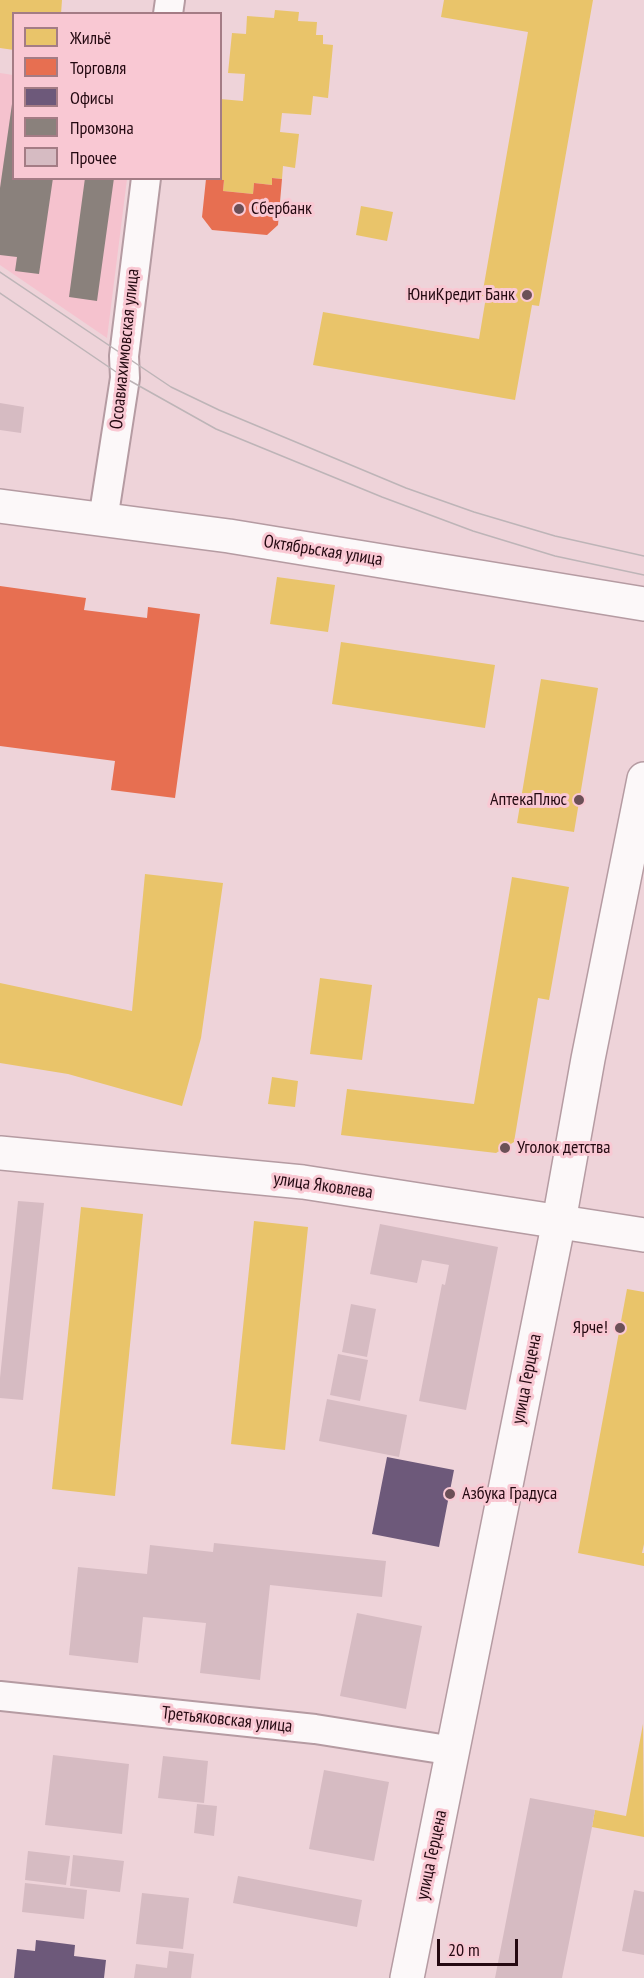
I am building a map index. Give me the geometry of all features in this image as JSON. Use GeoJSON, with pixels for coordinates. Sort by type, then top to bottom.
{"type":"FeatureCollection","features":[{"type":"Feature","properties":{"kind":"street","name":"Осоавиахимовская улица"},"geometry":{"type":"LineString","coordinates":[[103,519],[124,378],[124,356],[146,180]]}},
{"type":"Feature","properties":{"kind":"street","name":"Октябрьская улица"},"geometry":{"type":"LineString","coordinates":[[0,506],[229,536],[644,604]]}},
{"type":"Feature","properties":{"kind":"street","name":"улица Герцена"},"geometry":{"type":"LineString","coordinates":[[407,1978],[559,1221],[588,1059],[644,779]]}},
{"type":"Feature","properties":{"kind":"street","name":"улица Яковлева"},"geometry":{"type":"LineString","coordinates":[[0,1153],[303,1182],[644,1236]]}},
{"type":"Feature","properties":{"kind":"street","name":"Третьяковская улица"},"geometry":{"type":"LineString","coordinates":[[0,1696],[315,1729],[453,1751]]}},
{"type":"Feature","properties":{"kind":"shaded area"},"geometry":{"type":"Polygon","coordinates":[[[0,73],[12,75],[12,180],[127,180],[107,338],[0,265],[0,73]]]}},
{"type":"Feature","properties":{"kind":"building: Жильё"},"geometry":{"type":"Polygon","coordinates":[[[0,0],[62,0],[61,12],[12,12],[12,50],[0,48],[0,0]]]}},
{"type":"Feature","properties":{"kind":"building: Жильё"},"geometry":{"type":"Polygon","coordinates":[[[444,0],[593,0],[539,306],[532,305],[515,400],[313,365],[323,312],[479,339],[486,297],[482,296],[528,32],[441,17],[444,0]]]}},
{"type":"Feature","properties":{"kind":"building: Жильё"},"geometry":{"type":"Polygon","coordinates":[[[275,10],[299,12],[298,21],[317,22],[316,35],[323,35],[323,44],[333,45],[328,98],[313,96],[311,115],[282,113],[280,132],[299,134],[295,168],[283,166],[282,179],[272,178],[272,185],[254,183],[253,194],[223,191],[222,99],[243,101],[245,74],[228,73],[232,33],[246,34],[247,16],[274,18],[275,10]]]}},
{"type":"Feature","properties":{"kind":"building: Жильё"},"geometry":{"type":"Polygon","coordinates":[[[361,206],[393,212],[387,241],[356,235],[361,206]]]}},
{"type":"Feature","properties":{"kind":"building: Жильё"},"geometry":{"type":"Polygon","coordinates":[[[277,577],[335,585],[328,632],[270,624],[277,577]]]}},
{"type":"Feature","properties":{"kind":"building: Жильё"},"geometry":{"type":"Polygon","coordinates":[[[341,642],[495,665],[485,728],[332,704],[341,642]]]}},
{"type":"Feature","properties":{"kind":"building: Жильё"},"geometry":{"type":"Polygon","coordinates":[[[541,679],[598,688],[574,832],[517,823],[541,679]]]}},
{"type":"Feature","properties":{"kind":"building: Жильё"},"geometry":{"type":"Polygon","coordinates":[[[145,874],[223,883],[201,1038],[182,1106],[68,1074],[0,1063],[0,983],[132,1011],[145,874]]]}},
{"type":"Feature","properties":{"kind":"building: Жильё"},"geometry":{"type":"Polygon","coordinates":[[[512,877],[569,887],[549,1000],[538,998],[514,1142],[496,1153],[341,1135],[347,1089],[474,1104],[512,877]]]}},
{"type":"Feature","properties":{"kind":"building: Жильё"},"geometry":{"type":"Polygon","coordinates":[[[320,978],[372,985],[362,1060],[310,1054],[320,978]]]}},
{"type":"Feature","properties":{"kind":"building: Жильё"},"geometry":{"type":"Polygon","coordinates":[[[272,1077],[298,1081],[295,1107],[268,1104],[272,1077]]]}},
{"type":"Feature","properties":{"kind":"building: Жильё"},"geometry":{"type":"Polygon","coordinates":[[[81,1207],[143,1214],[115,1496],[52,1489],[81,1207]]]}},
{"type":"Feature","properties":{"kind":"building: Жильё"},"geometry":{"type":"Polygon","coordinates":[[[254,1221],[308,1227],[285,1450],[231,1444],[254,1221]]]}},
{"type":"Feature","properties":{"kind":"building: Жильё"},"geometry":{"type":"Polygon","coordinates":[[[627,1289],[644,1292],[644,1544],[642,1553],[644,1553],[644,1566],[578,1553],[627,1289]]]}},
{"type":"Feature","properties":{"kind":"building: Жильё"},"geometry":{"type":"Polygon","coordinates":[[[643,1724],[644,1837],[592,1827],[595,1810],[626,1816],[643,1724]]]}},
{"type":"Feature","properties":{"kind":"building: Торговля"},"geometry":{"type":"Polygon","coordinates":[[[272,178],[282,179],[278,225],[267,235],[212,230],[202,217],[206,180],[224,180],[223,191],[253,194],[254,183],[272,185],[272,178]]]}},
{"type":"Feature","properties":{"kind":"building: Торговля"},"geometry":{"type":"Polygon","coordinates":[[[0,586],[86,598],[84,610],[147,618],[148,607],[200,614],[175,798],[111,790],[115,761],[0,746],[0,586]]]}},
{"type":"Feature","properties":{"kind":"building: Офисы"},"geometry":{"type":"Polygon","coordinates":[[[387,1457],[454,1470],[439,1547],[372,1534],[387,1457]]]}},
{"type":"Feature","properties":{"kind":"building: Офисы"},"geometry":{"type":"Polygon","coordinates":[[[36,1940],[75,1945],[74,1956],[106,1960],[104,1978],[14,1978],[17,1949],[35,1951],[36,1940]]]}},
{"type":"Feature","properties":{"kind":"building: Промзона"},"geometry":{"type":"Polygon","coordinates":[[[12,104],[12,180],[53,180],[39,274],[15,271],[17,257],[0,255],[0,188],[12,104]]]}},
{"type":"Feature","properties":{"kind":"building: Промзона"},"geometry":{"type":"Polygon","coordinates":[[[85,180],[114,180],[97,301],[69,297],[85,180]]]}},
{"type":"Feature","properties":{"kind":"building: Прочее"},"geometry":{"type":"Polygon","coordinates":[[[0,403],[24,407],[21,433],[0,430],[0,403]]]}},
{"type":"Feature","properties":{"kind":"building: Прочее"},"geometry":{"type":"Polygon","coordinates":[[[18,1201],[44,1203],[23,1400],[0,1398],[0,1378],[18,1201]]]}},
{"type":"Feature","properties":{"kind":"building: Прочее"},"geometry":{"type":"Polygon","coordinates":[[[380,1224],[498,1247],[466,1410],[419,1401],[442,1284],[445,1285],[449,1265],[422,1260],[417,1283],[370,1274],[380,1224]]]}},
{"type":"Feature","properties":{"kind":"building: Прочее"},"geometry":{"type":"Polygon","coordinates":[[[351,1304],[376,1309],[367,1357],[342,1352],[351,1304]]]}},
{"type":"Feature","properties":{"kind":"building: Прочее"},"geometry":{"type":"Polygon","coordinates":[[[338,1354],[368,1360],[360,1401],[330,1395],[338,1354]]]}},
{"type":"Feature","properties":{"kind":"building: Прочее"},"geometry":{"type":"Polygon","coordinates":[[[327,1399],[407,1415],[399,1457],[319,1441],[327,1399]]]}},
{"type":"Feature","properties":{"kind":"building: Прочее"},"geometry":{"type":"Polygon","coordinates":[[[214,1543],[386,1561],[382,1597],[270,1585],[260,1680],[200,1673],[206,1623],[143,1617],[138,1663],[69,1655],[78,1567],[147,1574],[150,1545],[213,1552],[214,1543]]]}},
{"type":"Feature","properties":{"kind":"building: Прочее"},"geometry":{"type":"Polygon","coordinates":[[[357,1613],[422,1626],[406,1709],[340,1696],[357,1613]]]}},
{"type":"Feature","properties":{"kind":"building: Прочее"},"geometry":{"type":"Polygon","coordinates":[[[53,1755],[129,1764],[122,1834],[45,1825],[53,1755]]]}},
{"type":"Feature","properties":{"kind":"building: Прочее"},"geometry":{"type":"Polygon","coordinates":[[[163,1756],[208,1761],[204,1803],[158,1798],[163,1756]]]}},
{"type":"Feature","properties":{"kind":"building: Прочее"},"geometry":{"type":"Polygon","coordinates":[[[324,1770],[389,1782],[374,1861],[309,1849],[324,1770]]]}},
{"type":"Feature","properties":{"kind":"building: Прочее"},"geometry":{"type":"Polygon","coordinates":[[[530,1798],[595,1810],[592,1827],[562,1978],[495,1978],[530,1798]]]}},
{"type":"Feature","properties":{"kind":"building: Прочее"},"geometry":{"type":"Polygon","coordinates":[[[197,1804],[217,1806],[214,1836],[194,1833],[197,1804]]]}},
{"type":"Feature","properties":{"kind":"building: Прочее"},"geometry":{"type":"Polygon","coordinates":[[[28,1851],[70,1856],[66,1885],[25,1880],[28,1851]]]}},
{"type":"Feature","properties":{"kind":"building: Прочее"},"geometry":{"type":"Polygon","coordinates":[[[73,1855],[124,1861],[120,1892],[70,1886],[73,1855]]]}},
{"type":"Feature","properties":{"kind":"building: Прочее"},"geometry":{"type":"Polygon","coordinates":[[[238,1876],[362,1900],[357,1927],[233,1903],[238,1876]]]}},
{"type":"Feature","properties":{"kind":"building: Прочее"},"geometry":{"type":"Polygon","coordinates":[[[25,1883],[87,1890],[84,1919],[22,1912],[25,1883]]]}},
{"type":"Feature","properties":{"kind":"building: Прочее"},"geometry":{"type":"Polygon","coordinates":[[[634,1890],[644,1892],[644,1955],[622,1951],[634,1890]]]}},
{"type":"Feature","properties":{"kind":"building: Прочее"},"geometry":{"type":"Polygon","coordinates":[[[142,1893],[189,1898],[183,1949],[136,1944],[142,1893]]]}},
{"type":"Feature","properties":{"kind":"building: Прочее"},"geometry":{"type":"Polygon","coordinates":[[[169,1951],[194,1954],[191,1978],[134,1978],[136,1964],[167,1968],[169,1951]]]}},
{"type":"Feature","properties":{"kind":"tram line"},"geometry":{"type":"LineString","coordinates":[[0,272],[171,387],[219,410],[406,488],[474,512],[555,536],[644,556]]}},
{"type":"Feature","properties":{"kind":"tram line"},"geometry":{"type":"LineString","coordinates":[[0,293],[125,378],[216,429],[382,497],[473,531],[555,556],[644,575]]}},
{"type":"Feature","properties":{"kind":"place","name":"Сбербанк"},"geometry":{"type":"Point","coordinates":[239,209]}},
{"type":"Feature","properties":{"kind":"place","name":"ЮниКредит Банк"},"geometry":{"type":"Point","coordinates":[527,295]}},
{"type":"Feature","properties":{"kind":"place","name":"АптекаПлюс"},"geometry":{"type":"Point","coordinates":[579,800]}},
{"type":"Feature","properties":{"kind":"place","name":"Уголок детства"},"geometry":{"type":"Point","coordinates":[505,1148]}},
{"type":"Feature","properties":{"kind":"place","name":"Ярче!"},"geometry":{"type":"Point","coordinates":[620,1328]}},
{"type":"Feature","properties":{"kind":"place","name":"Азбука Градуса"},"geometry":{"type":"Point","coordinates":[450,1494]}}]}
